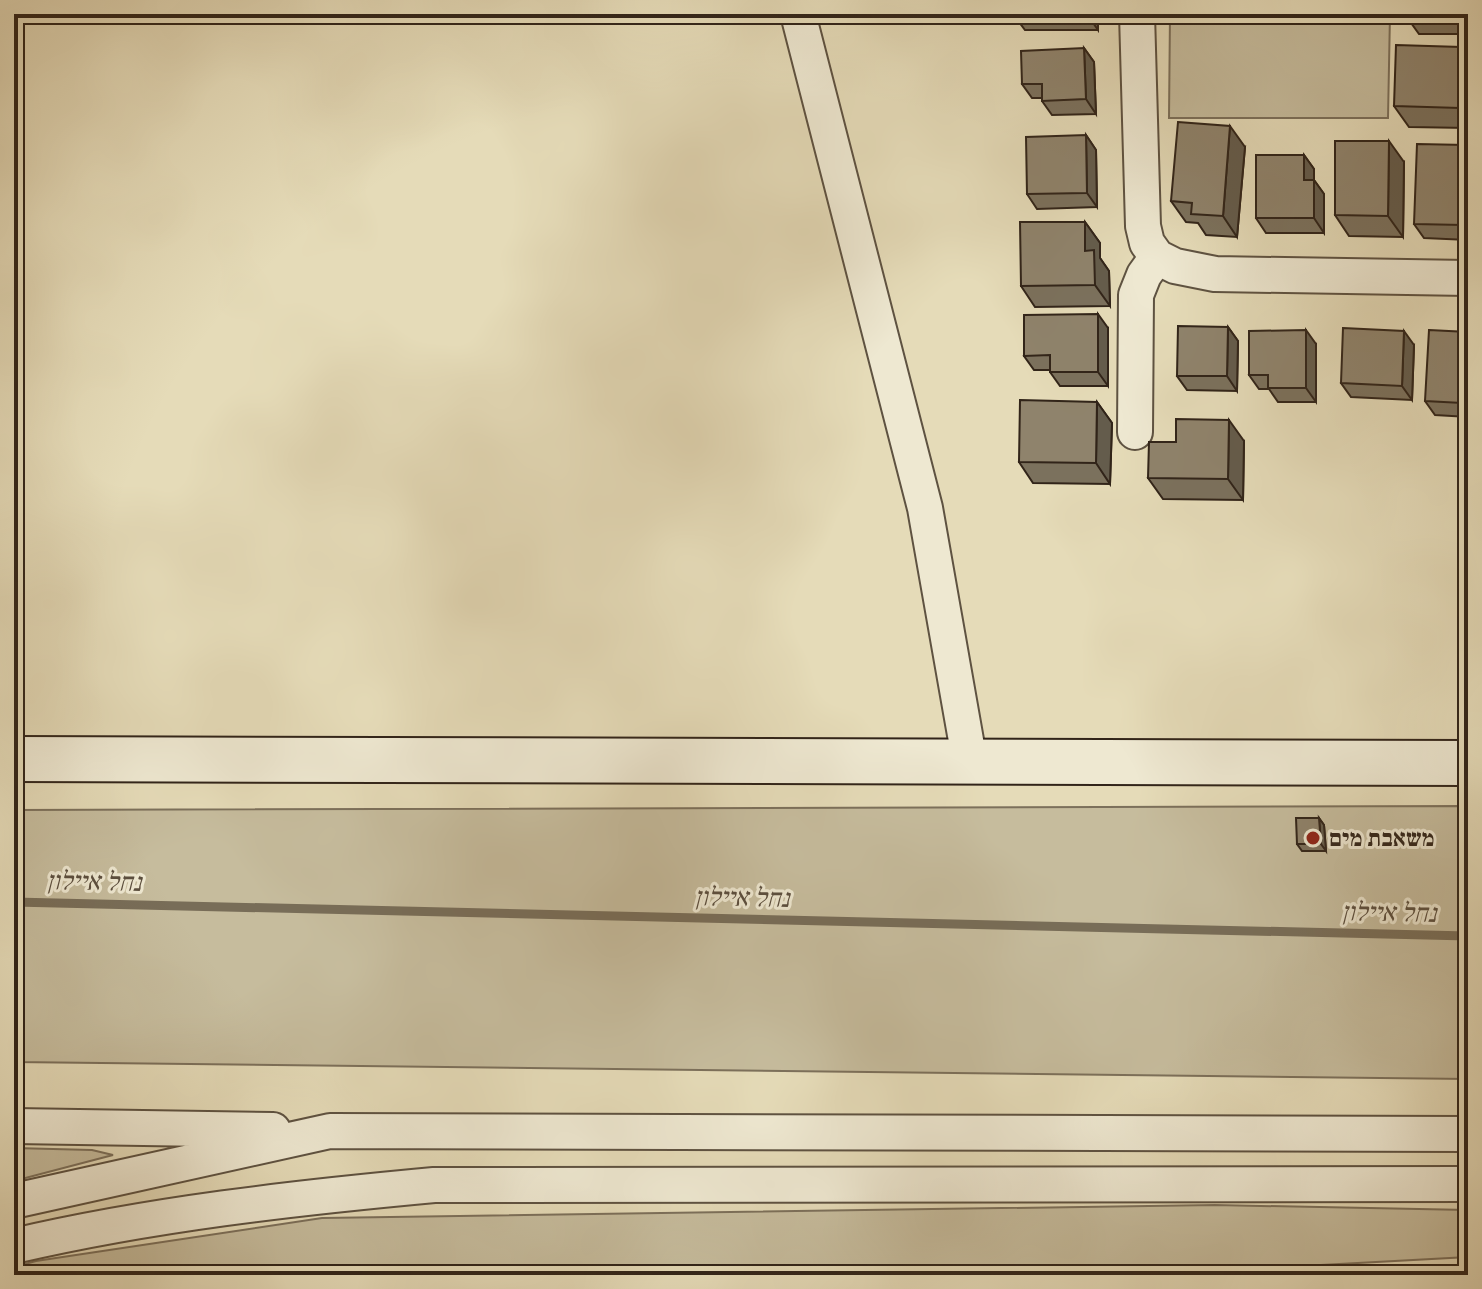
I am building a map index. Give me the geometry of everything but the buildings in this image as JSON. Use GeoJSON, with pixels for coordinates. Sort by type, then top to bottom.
{"type":"FeatureCollection","features":[{"type":"Feature","properties":{"kind":"main road"},"geometry":{"type":"LineString","coordinates":[[14,759],[1468,763]]}},
{"type":"Feature","properties":{"kind":"street"},"geometry":{"type":"LineString","coordinates":[[798,14],[925,508],[970,763]]}},
{"type":"Feature","properties":{"kind":"street"},"geometry":{"type":"LineString","coordinates":[[1137,14],[1143,226],[1147,243],[1157,257],[1185,269],[1215,274],[1468,278]]}},
{"type":"Feature","properties":{"kind":"street"},"geometry":{"type":"LineString","coordinates":[[1135,432],[1136,295],[1144,275],[1157,257]]}},
{"type":"Feature","properties":{"kind":"street"},"geometry":{"type":"LineString","coordinates":[[14,1126],[330,1131],[1468,1134]]}},
{"type":"Feature","properties":{"kind":"street"},"geometry":{"type":"LineString","coordinates":[[14,1201],[330,1131]]}},
{"type":"Feature","properties":{"kind":"street"},"geometry":{"type":"LineString","coordinates":[[14,1246],[67,1234],[315,1196],[434,1185],[1468,1184]]}},
{"type":"Feature","properties":{"kind":"shaded area"},"geometry":{"type":"Polygon","coordinates":[[[1170,14],[1390,14],[1388,118],[1169,118],[1170,14]]]}},
{"type":"Feature","properties":{"kind":"shaded area"},"geometry":{"type":"Polygon","coordinates":[[[1468,806],[1468,1079],[14,1062],[14,810],[1468,806]]]}},
{"type":"Feature","properties":{"kind":"shaded area"},"geometry":{"type":"Polygon","coordinates":[[[14,1148],[92,1150],[113,1155],[14,1181],[14,1148]]]}},
{"type":"Feature","properties":{"kind":"shaded area"},"geometry":{"type":"Polygon","coordinates":[[[1215,1205],[1468,1210],[1468,1257],[1137,1275],[14,1275],[14,1267],[36,1261],[322,1218],[1215,1205]]]}},
{"type":"Feature","properties":{"kind":"waterway","name":"נחל איילון"},"geometry":{"type":"LineString","coordinates":[[14,902],[1468,936]]}},
{"type":"Feature","properties":{"kind":"place","name":"משאבת מים"},"geometry":{"type":"Point","coordinates":[1313,838]}}]}
